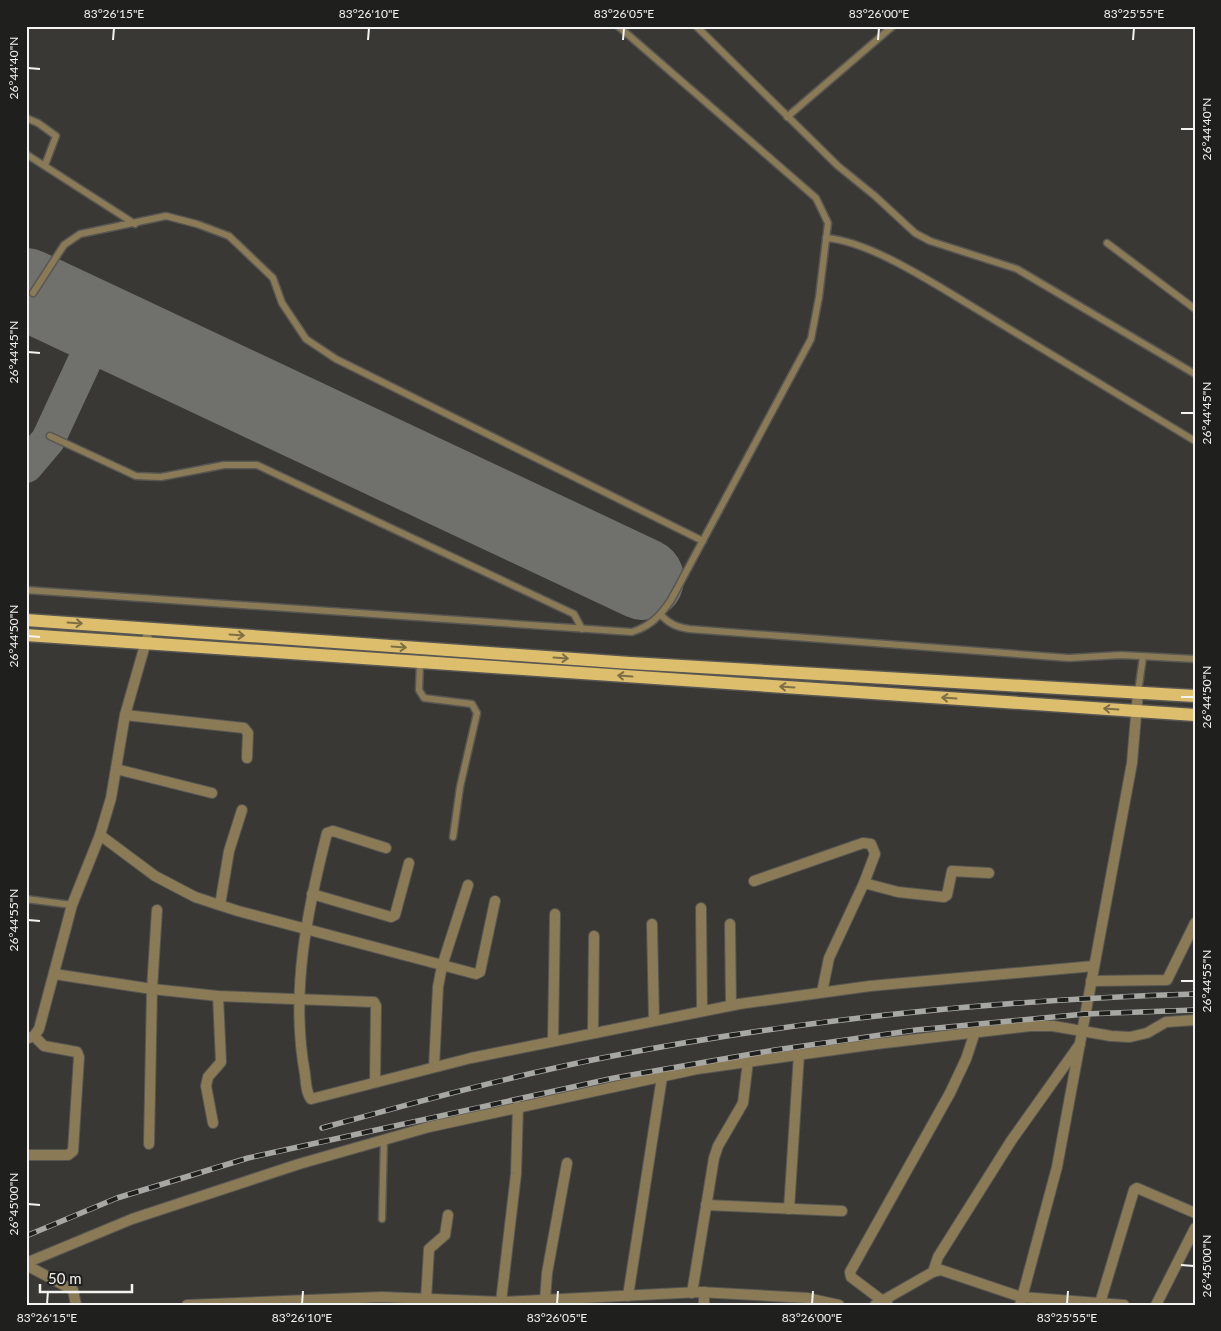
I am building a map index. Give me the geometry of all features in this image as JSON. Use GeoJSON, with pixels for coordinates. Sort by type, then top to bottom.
{"type":"FeatureCollection","features":[{"type":"Feature","properties":{"kind":"main road"},"geometry":{"type":"LineString","coordinates":[[26,620],[630,663],[1195,696]]}},
{"type":"Feature","properties":{"kind":"main road"},"geometry":{"type":"LineString","coordinates":[[26,635],[1195,715]]}},
{"type":"Feature","properties":{"kind":"street"},"geometry":{"type":"LineString","coordinates":[[26,1155],[68,1155],[73,1151],[78,1075],[77,1052],[44,1046],[30,1038],[40,1029],[72,905],[100,835],[112,798],[125,716],[143,644],[152,629]]}},
{"type":"Feature","properties":{"kind":"street"},"geometry":{"type":"LineString","coordinates":[[1020,1301],[1057,1167],[1132,763],[1138,692]]}},
{"type":"Feature","properties":{"kind":"street"},"geometry":{"type":"LineString","coordinates":[[125,716],[244,728],[248,732],[247,758]]}},
{"type":"Feature","properties":{"kind":"street"},"geometry":{"type":"LineString","coordinates":[[116,769],[212,793]]}},
{"type":"Feature","properties":{"kind":"street"},"geometry":{"type":"LineString","coordinates":[[220,905],[229,851],[242,810]]}},
{"type":"Feature","properties":{"kind":"street"},"geometry":{"type":"LineString","coordinates":[[386,848],[327,833],[305,928],[300,997],[303,1063],[309,1097],[313,1099],[434,1068],[593,1032],[702,1010],[822,992],[1036,970],[1094,966]]}},
{"type":"Feature","properties":{"kind":"street"},"geometry":{"type":"LineString","coordinates":[[100,835],[154,876],[181,890],[220,905],[476,974],[480,972],[495,901]]}},
{"type":"Feature","properties":{"kind":"street"},"geometry":{"type":"LineString","coordinates":[[754,880],[867,842],[873,846],[875,854],[864,883],[829,958],[822,992]]}},
{"type":"Feature","properties":{"kind":"street"},"geometry":{"type":"LineString","coordinates":[[312,894],[391,917],[395,916],[410,863]]}},
{"type":"Feature","properties":{"kind":"street"},"geometry":{"type":"LineString","coordinates":[[864,883],[898,892],[944,898],[947,895],[952,871],[990,873]]}},
{"type":"Feature","properties":{"kind":"street"},"geometry":{"type":"LineString","coordinates":[[434,1068],[438,987],[442,966],[468,884]]}},
{"type":"Feature","properties":{"kind":"street"},"geometry":{"type":"LineString","coordinates":[[701,908],[702,1010]]}},
{"type":"Feature","properties":{"kind":"street"},"geometry":{"type":"LineString","coordinates":[[149,1144],[152,990],[157,910]]}},
{"type":"Feature","properties":{"kind":"street"},"geometry":{"type":"LineString","coordinates":[[553,1041],[555,914]]}},
{"type":"Feature","properties":{"kind":"street"},"geometry":{"type":"LineString","coordinates":[[1091,981],[1167,980],[1195,923]]}},
{"type":"Feature","properties":{"kind":"street"},"geometry":{"type":"LineString","coordinates":[[652,924],[654,1020]]}},
{"type":"Feature","properties":{"kind":"street"},"geometry":{"type":"LineString","coordinates":[[730,924],[731,1006]]}},
{"type":"Feature","properties":{"kind":"street"},"geometry":{"type":"LineString","coordinates":[[593,1032],[594,936]]}},
{"type":"Feature","properties":{"kind":"street"},"geometry":{"type":"LineString","coordinates":[[54,974],[152,990],[218,996],[300,997],[376,1004],[375,1082]]}},
{"type":"Feature","properties":{"kind":"street"},"geometry":{"type":"LineString","coordinates":[[213,1123],[206,1086],[208,1077],[221,1062],[218,996]]}},
{"type":"Feature","properties":{"kind":"street"},"geometry":{"type":"LineString","coordinates":[[26,1264],[132,1219],[299,1164],[518,1106],[748,1061],[799,1054],[1030,1026],[1053,1026],[1130,1038],[1147,1033],[1166,1022],[1195,1020]]}},
{"type":"Feature","properties":{"kind":"street"},"geometry":{"type":"LineString","coordinates":[[976,1032],[950,1094],[850,1272],[851,1277],[882,1303],[933,1272],[941,1270],[1020,1301],[1124,1305]]}},
{"type":"Feature","properties":{"kind":"street"},"geometry":{"type":"LineString","coordinates":[[933,1272],[938,1257],[1011,1141],[1080,1044]]}},
{"type":"Feature","properties":{"kind":"street"},"geometry":{"type":"LineString","coordinates":[[789,1209],[799,1054]]}},
{"type":"Feature","properties":{"kind":"street"},"geometry":{"type":"LineString","coordinates":[[692,1293],[706,1205],[718,1146],[743,1103],[748,1061]]}},
{"type":"Feature","properties":{"kind":"street"},"geometry":{"type":"LineString","coordinates":[[628,1296],[662,1077]]}},
{"type":"Feature","properties":{"kind":"street"},"geometry":{"type":"LineString","coordinates":[[501,1302],[516,1174],[518,1106]]}},
{"type":"Feature","properties":{"kind":"street"},"geometry":{"type":"LineString","coordinates":[[545,1300],[547,1273],[567,1163]]}},
{"type":"Feature","properties":{"kind":"street"},"geometry":{"type":"LineString","coordinates":[[1100,1303],[1134,1190],[1138,1188],[1195,1213]]}},
{"type":"Feature","properties":{"kind":"street"},"geometry":{"type":"LineString","coordinates":[[706,1205],[842,1211]]}},
{"type":"Feature","properties":{"kind":"street"},"geometry":{"type":"LineString","coordinates":[[426,1300],[429,1249],[445,1235],[448,1215]]}},
{"type":"Feature","properties":{"kind":"street"},"geometry":{"type":"LineString","coordinates":[[1156,1305],[1195,1228]]}},
{"type":"Feature","properties":{"kind":"street"},"geometry":{"type":"LineString","coordinates":[[26,1264],[73,1290],[76,1305]]}},
{"type":"Feature","properties":{"kind":"street"},"geometry":{"type":"LineString","coordinates":[[704,1292],[704,1305]]}},
{"type":"Feature","properties":{"kind":"street"},"geometry":{"type":"LineString","coordinates":[[187,1305],[382,1297],[484,1303],[545,1300],[589,1302],[628,1296],[653,1300],[704,1292],[808,1298],[839,1305]]}},
{"type":"Feature","properties":{"kind":"lane"},"geometry":{"type":"LineString","coordinates":[[26,590],[632,632],[656,620],[672,600],[811,339],[828,224],[816,198],[618,26]]}},
{"type":"Feature","properties":{"kind":"lane"},"geometry":{"type":"LineString","coordinates":[[696,26],[787,118],[914,233],[930,241],[1017,269],[1195,374]]}},
{"type":"Feature","properties":{"kind":"lane"},"geometry":{"type":"LineString","coordinates":[[787,118],[892,26]]}},
{"type":"Feature","properties":{"kind":"lane"},"geometry":{"type":"LineString","coordinates":[[26,118],[38,123],[56,136],[45,165]]}},
{"type":"Feature","properties":{"kind":"lane"},"geometry":{"type":"LineString","coordinates":[[26,154],[135,224]]}},
{"type":"Feature","properties":{"kind":"lane"},"geometry":{"type":"LineString","coordinates":[[33,293],[64,245],[80,234],[101,228],[135,224],[166,216],[197,224],[229,236],[273,278],[282,303],[306,339],[336,359],[703,542]]}},
{"type":"Feature","properties":{"kind":"lane"},"geometry":{"type":"LineString","coordinates":[[826,238],[852,242],[869,249],[946,291],[1195,442]]}},
{"type":"Feature","properties":{"kind":"lane"},"geometry":{"type":"LineString","coordinates":[[1107,243],[1195,309]]}},
{"type":"Feature","properties":{"kind":"lane"},"geometry":{"type":"LineString","coordinates":[[50,436],[136,476],[161,478],[224,465],[257,465],[574,614],[582,629]]}},
{"type":"Feature","properties":{"kind":"lane"},"geometry":{"type":"LineString","coordinates":[[661,614],[677,627],[689,629],[1069,658],[1143,657],[1195,659]]}},
{"type":"Feature","properties":{"kind":"lane"},"geometry":{"type":"LineString","coordinates":[[1138,692],[1143,657]]}},
{"type":"Feature","properties":{"kind":"lane"},"geometry":{"type":"LineString","coordinates":[[420,663],[419,690],[424,698],[472,704],[476,708],[477,714],[460,787],[454,837]]}},
{"type":"Feature","properties":{"kind":"lane"},"geometry":{"type":"LineString","coordinates":[[26,898],[72,905]]}},
{"type":"Feature","properties":{"kind":"lane"},"geometry":{"type":"LineString","coordinates":[[382,1219],[384,1140]]}},
{"type":"Feature","properties":{"kind":"taxiway"},"geometry":{"type":"LineString","coordinates":[[26,466],[48,440],[101,326]]}},
{"type":"Feature","properties":{"kind":"runway"},"geometry":{"type":"LineString","coordinates":[[26,289],[643,579]]}},
{"type":"Feature","properties":{"kind":"railway"},"geometry":{"type":"LineString","coordinates":[[322,1128],[535,1072],[607,1057],[753,1032],[826,1022],[973,1007],[1047,1001],[1195,994]]}},
{"type":"Feature","properties":{"kind":"railway"},"geometry":{"type":"LineString","coordinates":[[26,1236],[117,1198],[248,1158],[614,1078],[775,1050],[916,1030],[1085,1014],[1195,1010]]}}]}
